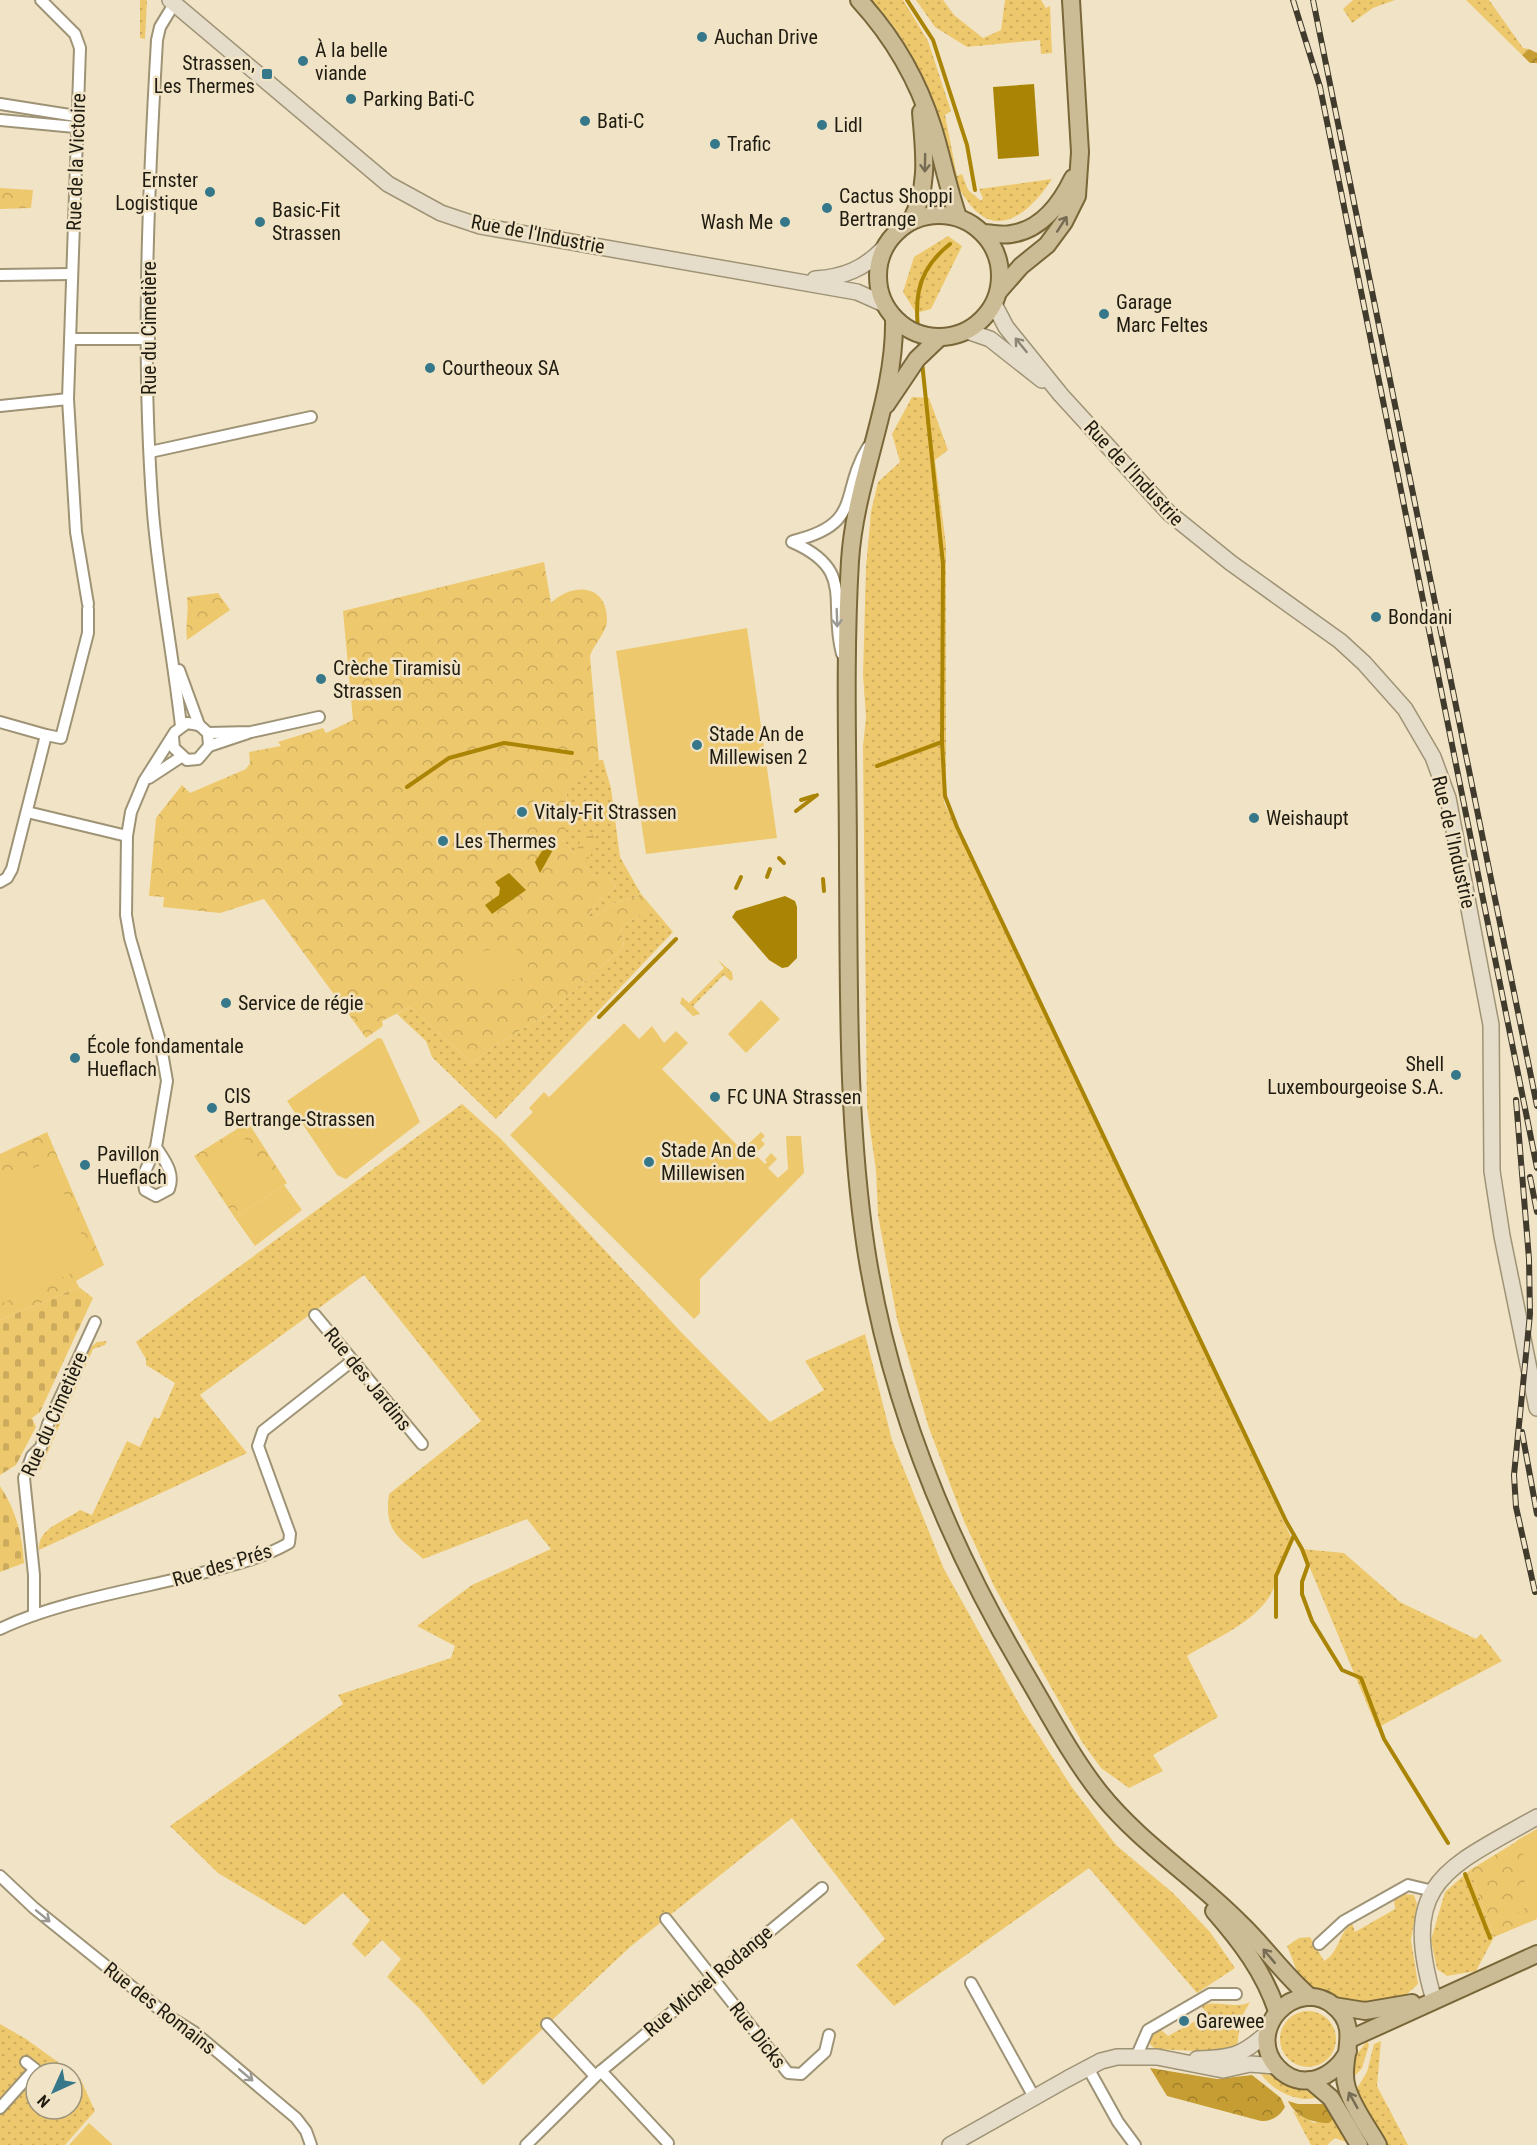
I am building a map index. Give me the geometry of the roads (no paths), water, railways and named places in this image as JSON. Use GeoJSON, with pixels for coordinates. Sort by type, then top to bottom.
{"type":"FeatureCollection","features":[{"type":"Feature","properties":{"kind":"main road"},"geometry":{"type":"LineString","coordinates":[[860,0],[900,52],[919,90],[933,127],[958,218]]}},
{"type":"Feature","properties":{"kind":"main road"},"geometry":{"type":"LineString","coordinates":[[1071,0],[1079,166],[1077,196],[1064,222],[1047,245],[1021,266],[983,320],[967,331],[939,338],[908,330],[894,318],[884,304],[878,286],[878,266],[884,248],[895,232],[911,221],[926,216],[958,218],[983,232],[1011,234],[1030,228],[1052,212],[1067,192],[1079,166]]}},
{"type":"Feature","properties":{"kind":"main road"},"geometry":{"type":"LineString","coordinates":[[911,221],[919,207],[925,172],[919,90]]}},
{"type":"Feature","properties":{"kind":"main road"},"geometry":{"type":"LineString","coordinates":[[983,232],[998,258],[997,297]]}},
{"type":"Feature","properties":{"kind":"main road"},"geometry":{"type":"LineString","coordinates":[[894,318],[894,349],[871,442],[852,535],[847,673],[851,1086],[866,1249],[890,1360],[934,1493],[997,1625],[1096,1788],[1133,1830],[1244,1926],[1288,1979],[1310,1997],[1334,2006],[1365,2011],[1434,2000]]}},
{"type":"Feature","properties":{"kind":"main road"},"geometry":{"type":"LineString","coordinates":[[878,419],[917,359],[939,338]]}},
{"type":"Feature","properties":{"kind":"main road"},"geometry":{"type":"LineString","coordinates":[[1179,1871],[1254,1961],[1269,1989],[1277,2011]]}},
{"type":"Feature","properties":{"kind":"main road"},"geometry":{"type":"LineString","coordinates":[[1310,1997],[1298,1998],[1277,2011],[1267,2033],[1270,2055],[1277,2066],[1298,2079],[1310,2080],[1334,2072],[1349,2045],[1434,2000],[1537,1954]]}},
{"type":"Feature","properties":{"kind":"main road"},"geometry":{"type":"LineString","coordinates":[[1334,2006],[1342,2015],[1349,2045],[1345,2077],[1347,2089],[1378,2145]]}},
{"type":"Feature","properties":{"kind":"main road"},"geometry":{"type":"LineString","coordinates":[[1310,2080],[1331,2098],[1359,2145]]}},
{"type":"Feature","properties":{"kind":"street","name":"Rue de la Victoire"},"geometry":{"type":"LineString","coordinates":[[40,0],[75,34],[80,48],[68,399],[76,532],[88,606],[88,633],[61,738],[46,735]]}},
{"type":"Feature","properties":{"kind":"street","name":"Rue de l'Industrie"},"geometry":{"type":"LineString","coordinates":[[172,2],[388,184],[441,213],[480,226],[857,292],[884,304]]}},
{"type":"Feature","properties":{"kind":"street","name":"Rue du Cimetière"},"geometry":{"type":"LineString","coordinates":[[172,2],[157,40],[149,217],[150,452],[154,524],[181,726]]}},
{"type":"Feature","properties":{"kind":"street"},"geometry":{"type":"LineString","coordinates":[[0,104],[76,122]]}},
{"type":"Feature","properties":{"kind":"street"},"geometry":{"type":"LineString","coordinates":[[0,120],[76,122]]}},
{"type":"Feature","properties":{"kind":"street","name":"Rue de l'Industrie"},"geometry":{"type":"LineString","coordinates":[[799,281],[829,278],[854,271],[869,264],[884,248]]}},
{"type":"Feature","properties":{"kind":"street"},"geometry":{"type":"LineString","coordinates":[[0,275],[72,274]]}},
{"type":"Feature","properties":{"kind":"street","name":"Rue de l'Industrie"},"geometry":{"type":"LineString","coordinates":[[997,297],[1006,327],[1061,395],[1177,519],[1231,562],[1340,641],[1364,663],[1405,709],[1433,757],[1448,798],[1491,1025],[1492,1171],[1502,1236],[1537,1408]]}},
{"type":"Feature","properties":{"kind":"street","name":"Rue de l'Industrie"},"geometry":{"type":"LineString","coordinates":[[967,331],[990,339],[1061,395]]}},
{"type":"Feature","properties":{"kind":"street"},"geometry":{"type":"LineString","coordinates":[[70,339],[149,339]]}},
{"type":"Feature","properties":{"kind":"street"},"geometry":{"type":"LineString","coordinates":[[0,406],[68,399]]}},
{"type":"Feature","properties":{"kind":"street"},"geometry":{"type":"LineString","coordinates":[[150,452],[311,417]]}},
{"type":"Feature","properties":{"kind":"street"},"geometry":{"type":"LineString","coordinates":[[847,673],[838,640],[836,578],[827,564],[812,550],[792,542],[814,536],[830,527],[848,506],[859,462],[871,442]]}},
{"type":"Feature","properties":{"kind":"street","name":"Rue du Cimetière"},"geometry":{"type":"LineString","coordinates":[[173,655],[209,746]]}},
{"type":"Feature","properties":{"kind":"street"},"geometry":{"type":"LineString","coordinates":[[144,782],[181,757],[198,759],[209,746],[251,732],[319,717]]}},
{"type":"Feature","properties":{"kind":"street"},"geometry":{"type":"LineString","coordinates":[[0,722],[46,735],[12,869],[7,878],[0,882]]}},
{"type":"Feature","properties":{"kind":"street"},"geometry":{"type":"LineString","coordinates":[[156,1147],[167,1081],[160,1041],[130,938],[126,915],[127,836],[130,812],[144,782],[181,726],[187,723],[203,729],[251,732]]}},
{"type":"Feature","properties":{"kind":"street"},"geometry":{"type":"LineString","coordinates":[[173,737],[174,748],[181,757]]}},
{"type":"Feature","properties":{"kind":"street"},"geometry":{"type":"LineString","coordinates":[[27,812],[127,836]]}},
{"type":"Feature","properties":{"kind":"street","name":"Rue des Jardins"},"geometry":{"type":"LineString","coordinates":[[315,1315],[422,1444]]}},
{"type":"Feature","properties":{"kind":"street","name":"Rue du Cimetière"},"geometry":{"type":"LineString","coordinates":[[34,1615],[34,1575],[24,1478],[32,1456],[41,1447],[48,1424],[95,1322]]}},
{"type":"Feature","properties":{"kind":"street","name":"Rue des Prés"},"geometry":{"type":"LineString","coordinates":[[0,1629],[34,1615],[234,1565],[272,1553],[289,1543],[290,1534],[258,1446],[263,1431],[352,1360]]}},
{"type":"Feature","properties":{"kind":"street"},"geometry":{"type":"LineString","coordinates":[[1434,2000],[1423,1963],[1420,1934],[1423,1915],[1433,1891],[1454,1865],[1537,1817]]}},
{"type":"Feature","properties":{"kind":"street","name":"Rue des Romains"},"geometry":{"type":"LineString","coordinates":[[0,1876],[34,1908],[168,2016],[194,2032],[296,2118],[306,2131],[311,2145]]}},
{"type":"Feature","properties":{"kind":"street"},"geometry":{"type":"LineString","coordinates":[[1319,1944],[1344,1921],[1408,1885],[1433,1891]]}},
{"type":"Feature","properties":{"kind":"street","name":"Rue Michel Rodange"},"geometry":{"type":"LineString","coordinates":[[526,2145],[598,2074],[822,1887]]}},
{"type":"Feature","properties":{"kind":"street","name":"Rue Dicks"},"geometry":{"type":"LineString","coordinates":[[666,1919],[788,2073],[801,2074],[825,2052],[829,2035]]}},
{"type":"Feature","properties":{"kind":"street"},"geometry":{"type":"LineString","coordinates":[[971,1983],[1034,2097]]}},
{"type":"Feature","properties":{"kind":"street"},"geometry":{"type":"LineString","coordinates":[[1137,2055],[1148,2030],[1210,1994],[1236,1994]]}},
{"type":"Feature","properties":{"kind":"street"},"geometry":{"type":"LineString","coordinates":[[547,2024],[668,2143]]}},
{"type":"Feature","properties":{"kind":"street"},"geometry":{"type":"LineString","coordinates":[[1174,2059],[1228,2058],[1246,2051],[1267,2033]]}},
{"type":"Feature","properties":{"kind":"street"},"geometry":{"type":"LineString","coordinates":[[950,2145],[1034,2097],[1109,2059],[1137,2055],[1174,2059],[1223,2070],[1250,2064],[1277,2066]]}},
{"type":"Feature","properties":{"kind":"street"},"geometry":{"type":"LineString","coordinates":[[1088,2068],[1118,2122],[1135,2145]]}},
{"type":"Feature","properties":{"kind":"street"},"geometry":{"type":"LineString","coordinates":[[0,2108],[24,2080]]}},
{"type":"Feature","properties":{"kind":"waterway"},"geometry":{"type":"LineString","coordinates":[[907,0],[933,40],[967,145],[975,190]]}},
{"type":"Feature","properties":{"kind":"waterway"},"geometry":{"type":"LineString","coordinates":[[920,348],[917,304],[922,278],[938,255],[950,244]]}},
{"type":"Feature","properties":{"kind":"waterway"},"geometry":{"type":"LineString","coordinates":[[922,362],[943,564],[942,742],[945,796],[957,827],[1286,1521],[1302,1549],[1308,1565],[1302,1582],[1302,1594],[1312,1621],[1342,1670],[1361,1678],[1384,1739],[1448,1843]]}},
{"type":"Feature","properties":{"kind":"waterway"},"geometry":{"type":"LineString","coordinates":[[877,766],[942,742]]}},
{"type":"Feature","properties":{"kind":"waterway"},"geometry":{"type":"LineString","coordinates":[[407,787],[449,758],[504,743],[572,753]]}},
{"type":"Feature","properties":{"kind":"waterway"},"geometry":{"type":"LineString","coordinates":[[796,811],[817,795]]}},
{"type":"Feature","properties":{"kind":"waterway"},"geometry":{"type":"LineString","coordinates":[[801,800],[814,796]]}},
{"type":"Feature","properties":{"kind":"waterway"},"geometry":{"type":"LineString","coordinates":[[779,858],[784,863]]}},
{"type":"Feature","properties":{"kind":"waterway"},"geometry":{"type":"LineString","coordinates":[[767,877],[770,869]]}},
{"type":"Feature","properties":{"kind":"waterway"},"geometry":{"type":"LineString","coordinates":[[736,888],[741,877]]}},
{"type":"Feature","properties":{"kind":"waterway"},"geometry":{"type":"LineString","coordinates":[[823,879],[824,891]]}},
{"type":"Feature","properties":{"kind":"waterway"},"geometry":{"type":"LineString","coordinates":[[599,1017],[676,939]]}},
{"type":"Feature","properties":{"kind":"waterway"},"geometry":{"type":"LineString","coordinates":[[1276,1617],[1276,1576],[1294,1535]]}},
{"type":"Feature","properties":{"kind":"waterway"},"geometry":{"type":"LineString","coordinates":[[1465,1874],[1490,1938]]}},
{"type":"Feature","properties":{"kind":"railway"},"geometry":{"type":"LineString","coordinates":[[1293,0],[1320,87],[1537,1168]]}},
{"type":"Feature","properties":{"kind":"railway"},"geometry":{"type":"LineString","coordinates":[[1313,0],[1537,1106]]}},
{"type":"Feature","properties":{"kind":"railway"},"geometry":{"type":"LineString","coordinates":[[1516,1100],[1529,1259],[1530,1314],[1514,1475],[1516,1507],[1535,1592]]}},
{"type":"Feature","properties":{"kind":"railway"},"geometry":{"type":"LineString","coordinates":[[1530,1177],[1537,1212]]}},
{"type":"Feature","properties":{"kind":"railway"},"geometry":{"type":"LineString","coordinates":[[1522,1432],[1537,1514]]}},
{"type":"Feature","properties":{"kind":"place","name":"Auchan Drive"},"geometry":{"type":"Point","coordinates":[702,37]}},
{"type":"Feature","properties":{"kind":"place","name":"À la belle viande"},"geometry":{"type":"Point","coordinates":[303,61]}},
{"type":"Feature","properties":{"kind":"place","name":"Strassen, Les Thermes"},"geometry":{"type":"Point","coordinates":[267,74]}},
{"type":"Feature","properties":{"kind":"place","name":"Parking Bati-C"},"geometry":{"type":"Point","coordinates":[351,99]}},
{"type":"Feature","properties":{"kind":"place","name":"Bati-C"},"geometry":{"type":"Point","coordinates":[585,121]}},
{"type":"Feature","properties":{"kind":"place","name":"Lidl"},"geometry":{"type":"Point","coordinates":[822,125]}},
{"type":"Feature","properties":{"kind":"place","name":"Trafic"},"geometry":{"type":"Point","coordinates":[715,144]}},
{"type":"Feature","properties":{"kind":"place","name":"Ernster Logistique"},"geometry":{"type":"Point","coordinates":[210,192]}},
{"type":"Feature","properties":{"kind":"place","name":"Cactus Shoppi Bertrange"},"geometry":{"type":"Point","coordinates":[827,208]}},
{"type":"Feature","properties":{"kind":"place","name":"Basic-Fit Strassen"},"geometry":{"type":"Point","coordinates":[260,222]}},
{"type":"Feature","properties":{"kind":"place","name":"Wash Me"},"geometry":{"type":"Point","coordinates":[785,222]}},
{"type":"Feature","properties":{"kind":"place","name":"Garage Marc Feltes"},"geometry":{"type":"Point","coordinates":[1104,314]}},
{"type":"Feature","properties":{"kind":"place","name":"Courtheoux SA"},"geometry":{"type":"Point","coordinates":[430,368]}},
{"type":"Feature","properties":{"kind":"place","name":"Bondani"},"geometry":{"type":"Point","coordinates":[1376,617]}},
{"type":"Feature","properties":{"kind":"place","name":"Crèche Tiramisù Strassen"},"geometry":{"type":"Point","coordinates":[321,679]}},
{"type":"Feature","properties":{"kind":"place","name":"Stade An de Millewisen 2"},"geometry":{"type":"Point","coordinates":[697,745]}},
{"type":"Feature","properties":{"kind":"place","name":"Vitaly-Fit Strassen"},"geometry":{"type":"Point","coordinates":[522,812]}},
{"type":"Feature","properties":{"kind":"place","name":"Weishaupt"},"geometry":{"type":"Point","coordinates":[1254,818]}},
{"type":"Feature","properties":{"kind":"place","name":"Les Thermes"},"geometry":{"type":"Point","coordinates":[443,841]}},
{"type":"Feature","properties":{"kind":"place","name":"Service de régie"},"geometry":{"type":"Point","coordinates":[226,1003]}},
{"type":"Feature","properties":{"kind":"place","name":"École fondamentale Hueflach"},"geometry":{"type":"Point","coordinates":[75,1058]}},
{"type":"Feature","properties":{"kind":"place","name":"Shell Luxembourgeoise S.A."},"geometry":{"type":"Point","coordinates":[1456,1075]}},
{"type":"Feature","properties":{"kind":"place","name":"FC UNA Strassen"},"geometry":{"type":"Point","coordinates":[715,1097]}},
{"type":"Feature","properties":{"kind":"place","name":"CIS Bertrange-Strassen"},"geometry":{"type":"Point","coordinates":[212,1108]}},
{"type":"Feature","properties":{"kind":"place","name":"Stade An de Millewisen"},"geometry":{"type":"Point","coordinates":[649,1162]}},
{"type":"Feature","properties":{"kind":"place","name":"Pavillon Hueflach"},"geometry":{"type":"Point","coordinates":[85,1165]}},
{"type":"Feature","properties":{"kind":"place","name":"Garewee"},"geometry":{"type":"Point","coordinates":[1184,2021]}}]}
